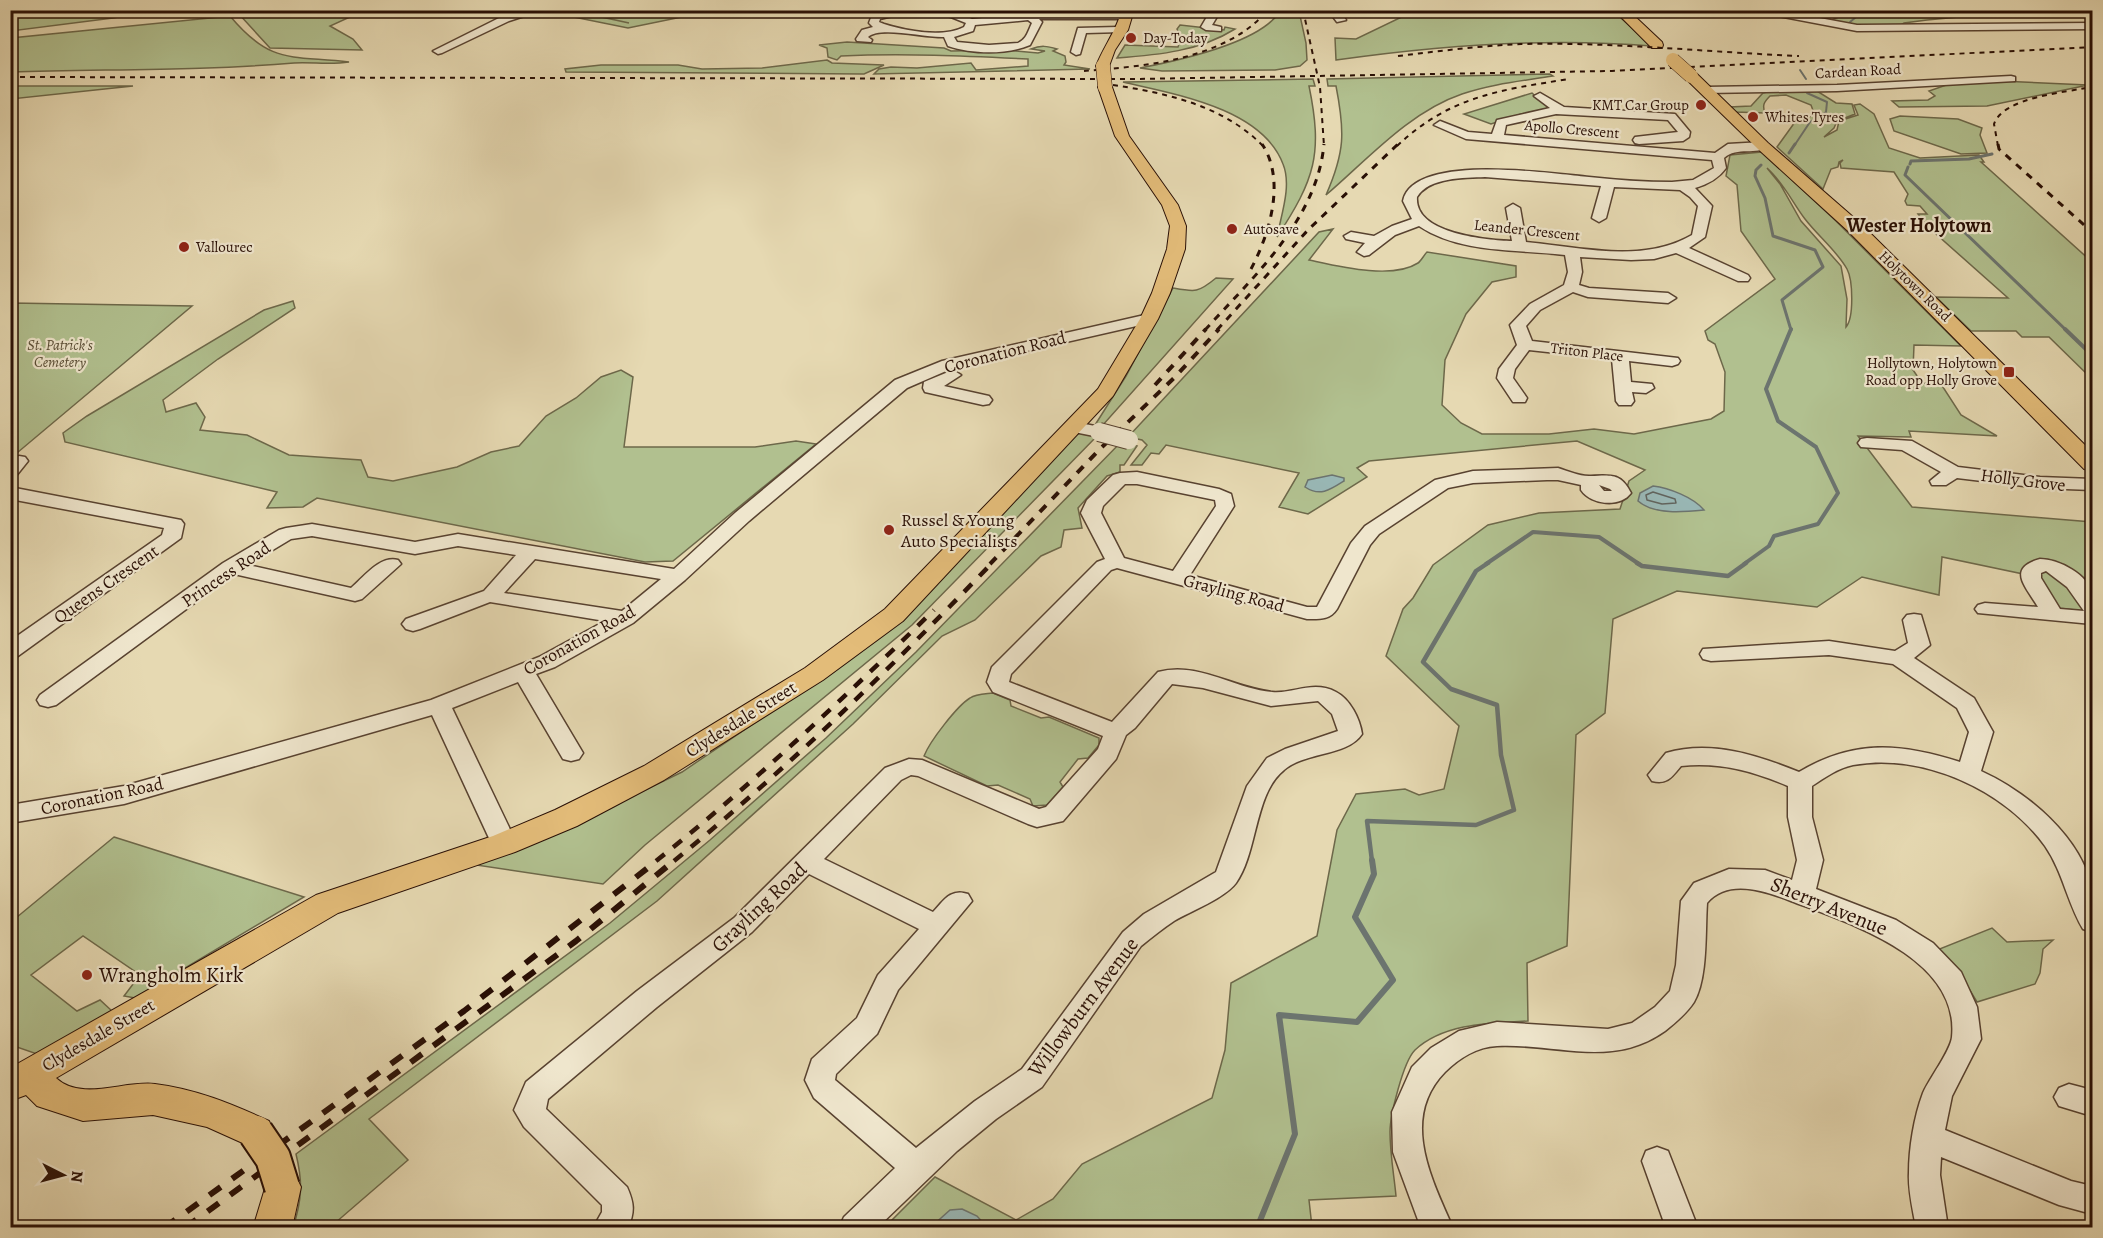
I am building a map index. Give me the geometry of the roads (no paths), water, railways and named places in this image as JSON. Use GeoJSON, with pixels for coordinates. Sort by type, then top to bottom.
{"type":"FeatureCollection","features":[{"type":"Feature","properties":{"kind":"main road","name":"Holytown Road"},"geometry":{"type":"LineString","coordinates":[[1620,10],[1763,146],[1854,226],[2092,464]]}},
{"type":"Feature","properties":{"kind":"main road"},"geometry":{"type":"LineString","coordinates":[[1122,30],[1127,13]]}},
{"type":"Feature","properties":{"kind":"main road","name":"Clydesdale Street"},"geometry":{"type":"LineString","coordinates":[[20,1080],[327,904],[504,844],[566,818],[654,772],[814,674],[872,633],[912,596],[1087,429],[1149,319],[1170,267],[1176,249],[1179,226],[1170,205],[1126,144],[1107,94],[1103,66],[1109,50],[1122,30]]}},
{"type":"Feature","properties":{"kind":"main road"},"geometry":{"type":"LineString","coordinates":[[20,1080],[50,1095],[83,1105],[153,1099],[213,1112],[256,1133],[269,1148],[280,1172],[282,1187],[272,1227]]}},
{"type":"Feature","properties":{"kind":"street"},"geometry":{"type":"LineString","coordinates":[[438,51],[505,19],[538,10]]}},
{"type":"Feature","properties":{"kind":"street"},"geometry":{"type":"LineString","coordinates":[[880,28],[876,26],[874,20],[889,11],[913,10]]}},
{"type":"Feature","properties":{"kind":"street"},"geometry":{"type":"LineString","coordinates":[[930,10],[959,12],[971,22],[995,21],[1055,12],[1127,13]]}},
{"type":"Feature","properties":{"kind":"street"},"geometry":{"type":"LineString","coordinates":[[1216,10],[1206,27],[1217,29]]}},
{"type":"Feature","properties":{"kind":"street"},"geometry":{"type":"LineString","coordinates":[[1333,10],[1341,20]]}},
{"type":"Feature","properties":{"kind":"street"},"geometry":{"type":"LineString","coordinates":[[1752,10],[1816,19],[1857,28],[2092,26]]}},
{"type":"Feature","properties":{"kind":"street"},"geometry":{"type":"LineString","coordinates":[[949,36],[952,44],[962,47],[1020,45],[1029,41],[1037,22],[1029,16]]}},
{"type":"Feature","properties":{"kind":"street"},"geometry":{"type":"LineString","coordinates":[[867,40],[861,39],[866,32],[880,28],[949,36],[966,33],[971,22]]}},
{"type":"Feature","properties":{"kind":"street"},"geometry":{"type":"LineString","coordinates":[[1076,52],[1082,30],[1122,30]]}},
{"type":"Feature","properties":{"kind":"street","name":"Cardean Road"},"geometry":{"type":"LineString","coordinates":[[1706,90],[1837,88],[2011,79]]}},
{"type":"Feature","properties":{"kind":"street","name":"Apollo Crescent"},"geometry":{"type":"LineString","coordinates":[[1540,96],[1561,110]]}},
{"type":"Feature","properties":{"kind":"street","name":"Apollo Crescent"},"geometry":{"type":"LineString","coordinates":[[1497,138],[1501,123],[1524,116],[1561,110],[1671,117],[1684,132],[1683,137],[1677,138],[1635,136],[1644,152]]}},
{"type":"Feature","properties":{"kind":"street","name":"Apollo Crescent"},"geometry":{"type":"LineString","coordinates":[[1440,125],[1466,135],[1718,157]]}},
{"type":"Feature","properties":{"kind":"street"},"geometry":{"type":"LineString","coordinates":[[1364,252],[1375,241],[1397,227],[1420,221],[1411,210],[1409,203],[1414,190],[1424,184],[1461,175],[1501,173],[1609,183],[1684,186],[1715,176],[1720,168],[1718,157],[1728,148],[1763,146]]}},
{"type":"Feature","properties":{"kind":"street"},"geometry":{"type":"LineString","coordinates":[[1457,158],[1461,175]]}},
{"type":"Feature","properties":{"kind":"street"},"geometry":{"type":"LineString","coordinates":[[1599,218],[1609,183]]}},
{"type":"Feature","properties":{"kind":"street"},"geometry":{"type":"LineString","coordinates":[[1679,249],[1698,237],[1705,206],[1684,186]]}},
{"type":"Feature","properties":{"kind":"street"},"geometry":{"type":"LineString","coordinates":[[1513,208],[1520,246]]}},
{"type":"Feature","properties":{"kind":"street","name":"Leander Crescent"},"geometry":{"type":"LineString","coordinates":[[1420,221],[1458,239],[1520,246],[1648,255],[1679,249]]}},
{"type":"Feature","properties":{"kind":"street"},"geometry":{"type":"LineString","coordinates":[[1351,236],[1375,241]]}},
{"type":"Feature","properties":{"kind":"street"},"geometry":{"type":"LineString","coordinates":[[1679,249],[1729,266],[1743,278]]}},
{"type":"Feature","properties":{"kind":"street"},"geometry":{"type":"LineString","coordinates":[[1571,287],[1575,272],[1572,251]]}},
{"type":"Feature","properties":{"kind":"street"},"geometry":{"type":"LineString","coordinates":[[1519,398],[1505,378],[1507,369],[1525,345],[1518,325],[1535,307],[1571,287],[1588,292],[1648,300],[1668,298]]}},
{"type":"Feature","properties":{"kind":"street","name":"Coronation Road"},"geometry":{"type":"LineString","coordinates":[[10,814],[124,795],[439,705],[524,672],[547,662],[626,618],[901,384],[948,363],[1149,319]]}},
{"type":"Feature","properties":{"kind":"street","name":"Triton Place"},"geometry":{"type":"LineString","coordinates":[[1525,345],[1620,356],[1648,353],[1672,361]]}},
{"type":"Feature","properties":{"kind":"street"},"geometry":{"type":"LineString","coordinates":[[1620,356],[1624,393],[1646,388]]}},
{"type":"Feature","properties":{"kind":"street"},"geometry":{"type":"LineString","coordinates":[[964,360],[966,370],[930,386],[983,400]]}},
{"type":"Feature","properties":{"kind":"street"},"geometry":{"type":"LineString","coordinates":[[1087,429],[1129,440]]}},
{"type":"Feature","properties":{"kind":"street","name":"Holly Grove"},"geometry":{"type":"LineString","coordinates":[[1867,443],[1906,445],[1946,477],[1991,475],[2057,486],[2092,485]]}},
{"type":"Feature","properties":{"kind":"street","name":"Grayling Road"},"geometry":{"type":"LineString","coordinates":[[1116,562],[1308,613],[1322,613],[1327,609],[1361,543],[1372,530],[1443,484],[1473,477],[1558,474],[1590,482]]}},
{"type":"Feature","properties":{"kind":"street"},"geometry":{"type":"LineString","coordinates":[[1114,732],[1001,687],[998,677],[1104,566],[1116,562],[1091,513],[1094,504],[1120,479],[1137,478],[1219,495],[1224,498],[1225,506],[1178,578]]}},
{"type":"Feature","properties":{"kind":"street","name":"Queens Crescent"},"geometry":{"type":"LineString","coordinates":[[10,493],[174,524],[171,538],[10,651]]}},
{"type":"Feature","properties":{"kind":"street","name":"Princess Road"},"geometry":{"type":"LineString","coordinates":[[48,700],[230,567],[286,534],[312,530],[415,548],[458,540],[678,576]]}},
{"type":"Feature","properties":{"kind":"street"},"geometry":{"type":"LineString","coordinates":[[413,624],[490,595],[529,553]]}},
{"type":"Feature","properties":{"kind":"street"},"geometry":{"type":"LineString","coordinates":[[230,567],[355,595],[391,564]]}},
{"type":"Feature","properties":{"kind":"street"},"geometry":{"type":"LineString","coordinates":[[2052,613],[2031,578],[2031,570],[2035,567],[2052,567],[2066,575],[2078,585],[2092,607]]}},
{"type":"Feature","properties":{"kind":"street"},"geometry":{"type":"LineString","coordinates":[[490,595],[626,618]]}},
{"type":"Feature","properties":{"kind":"street"},"geometry":{"type":"LineString","coordinates":[[1985,609],[2092,618]]}},
{"type":"Feature","properties":{"kind":"street"},"geometry":{"type":"LineString","coordinates":[[1899,658],[1919,645],[1914,620]]}},
{"type":"Feature","properties":{"kind":"street"},"geometry":{"type":"LineString","coordinates":[[1711,654],[1829,648],[1899,658],[1966,703],[1981,732],[1968,774]]}},
{"type":"Feature","properties":{"kind":"street"},"geometry":{"type":"LineString","coordinates":[[524,672],[571,753]]}},
{"type":"Feature","properties":{"kind":"street","name":"Grayling Road"},"geometry":{"type":"LineString","coordinates":[[609,1227],[620,1205],[616,1197],[535,1118],[530,1110],[536,1091],[647,999],[735,932],[893,774],[909,767],[922,768],[1025,814],[1037,818],[1054,815],[1108,753],[1114,741],[1114,732],[1127,723],[1166,677],[1183,677],[1276,699],[1315,693]]}},
{"type":"Feature","properties":{"kind":"street","name":"Willowburn Avenue"},"geometry":{"type":"LineString","coordinates":[[855,1227],[916,1167],[979,1115],[1020,1089],[1032,1078],[1142,928],[1215,887],[1226,878],[1262,779],[1274,765],[1290,754],[1347,739],[1350,728],[1336,702],[1323,694],[1315,693]]}},
{"type":"Feature","properties":{"kind":"street"},"geometry":{"type":"LineString","coordinates":[[439,705],[504,844]]}},
{"type":"Feature","properties":{"kind":"street"},"geometry":{"type":"LineString","coordinates":[[1800,782],[1830,763],[1854,756],[1898,755],[1935,763],[1968,774],[1998,790],[2032,813],[2051,835],[2074,875],[2083,908],[2092,922]]}},
{"type":"Feature","properties":{"kind":"street"},"geometry":{"type":"LineString","coordinates":[[1660,775],[1674,759],[1729,757],[1755,763],[1800,782]]}},
{"type":"Feature","properties":{"kind":"street"},"geometry":{"type":"LineString","coordinates":[[1800,782],[1800,817],[1810,860],[1802,894]]}},
{"type":"Feature","properties":{"kind":"street"},"geometry":{"type":"LineString","coordinates":[[807,862],[937,926]]}},
{"type":"Feature","properties":{"kind":"street","name":"Sherry Avenue"},"geometry":{"type":"LineString","coordinates":[[1437,1227],[1428,1209],[1408,1152],[1407,1112],[1422,1076],[1441,1057],[1469,1039],[1497,1034],[1608,1041],[1640,1033],[1665,1015],[1683,996],[1690,965],[1695,901],[1703,891],[1729,879],[1765,880],[1887,927],[1923,951],[1951,980],[1963,1007],[1967,1038],[1937,1095],[1928,1137],[1924,1175],[1932,1227]]}},
{"type":"Feature","properties":{"kind":"street"},"geometry":{"type":"LineString","coordinates":[[916,1167],[824,1089],[820,1080],[822,1068],[872,1019],[879,997],[888,983],[959,901]]}},
{"type":"Feature","properties":{"kind":"street"},"geometry":{"type":"LineString","coordinates":[[1928,1137],[2070,1195],[2092,1200]]}},
{"type":"Feature","properties":{"kind":"street"},"geometry":{"type":"LineString","coordinates":[[1657,1161],[1682,1227]]}},
{"type":"Feature","properties":{"kind":"water"},"geometry":{"type":"Polygon","coordinates":[[[1332,475],[1344,478],[1344,481],[1320,492],[1305,487],[1308,480],[1332,475]]]}},
{"type":"Feature","properties":{"kind":"water"},"geometry":{"type":"Polygon","coordinates":[[[1653,486],[1680,494],[1694,501],[1704,510],[1679,512],[1652,509],[1638,501],[1640,493],[1653,486]]]}},
{"type":"Feature","properties":{"kind":"water"},"geometry":{"type":"Polygon","coordinates":[[[962,1209],[977,1216],[987,1227],[931,1227],[950,1210],[962,1209]]]}},
{"type":"Feature","properties":{"kind":"waterway"},"geometry":{"type":"LineString","coordinates":[[1850,22],[1861,13],[1877,10]]}},
{"type":"Feature","properties":{"kind":"waterway"},"geometry":{"type":"LineString","coordinates":[[1883,10],[1889,12],[1905,10]]}},
{"type":"Feature","properties":{"kind":"waterway"},"geometry":{"type":"LineString","coordinates":[[1800,70],[1806,79]]}},
{"type":"Feature","properties":{"kind":"waterway"},"geometry":{"type":"LineString","coordinates":[[1794,146],[1810,122],[1826,112],[1827,102],[1807,93]]}},
{"type":"Feature","properties":{"kind":"waterway"},"geometry":{"type":"LineString","coordinates":[[1789,153],[1795,144]]}},
{"type":"Feature","properties":{"kind":"waterway"},"geometry":{"type":"LineString","coordinates":[[1910,164],[1911,161],[1969,159],[1992,154]]}},
{"type":"Feature","properties":{"kind":"waterway"},"geometry":{"type":"LineString","coordinates":[[1761,165],[1756,170],[1755,176],[1765,198],[1773,236],[1815,250],[1823,267],[1782,300],[1791,329]]}},
{"type":"Feature","properties":{"kind":"waterway"},"geometry":{"type":"LineString","coordinates":[[1908,167],[1905,175],[2066,330]]}},
{"type":"Feature","properties":{"kind":"waterway"},"geometry":{"type":"LineString","coordinates":[[1744,564],[1769,546],[1774,536],[1818,524],[1838,493],[1816,447],[1778,421],[1766,389],[1791,329]]}},
{"type":"Feature","properties":{"kind":"waterway"},"geometry":{"type":"LineString","coordinates":[[2065,329],[2092,355]]}},
{"type":"Feature","properties":{"kind":"waterway"},"geometry":{"type":"LineString","coordinates":[[1486,564],[1533,532],[1599,537],[1639,564]]}},
{"type":"Feature","properties":{"kind":"waterway"},"geometry":{"type":"LineString","coordinates":[[1372,861],[1367,821],[1476,825],[1514,810],[1501,755],[1497,705],[1451,689],[1423,662],[1476,571],[1488,563]]}},
{"type":"Feature","properties":{"kind":"waterway"},"geometry":{"type":"LineString","coordinates":[[1637,563],[1642,566],[1728,576],[1746,563]]}},
{"type":"Feature","properties":{"kind":"waterway"},"geometry":{"type":"LineString","coordinates":[[1257,1228],[1295,1134],[1279,1015],[1357,1022],[1393,980],[1355,917],[1374,874],[1372,860]]}},
{"type":"Feature","properties":{"kind":"railway"},"geometry":{"type":"LineString","coordinates":[[1084,71],[1158,63],[1207,50],[1230,40],[1250,27],[1268,10]]}},
{"type":"Feature","properties":{"kind":"railway"},"geometry":{"type":"LineString","coordinates":[[1303,10],[1318,76]]}},
{"type":"Feature","properties":{"kind":"railway"},"geometry":{"type":"LineString","coordinates":[[1398,56],[1521,44],[1625,46],[1799,56]]}},
{"type":"Feature","properties":{"kind":"railway"},"geometry":{"type":"LineString","coordinates":[[1318,76],[1612,71],[2092,47]]}},
{"type":"Feature","properties":{"kind":"railway"},"geometry":{"type":"LineString","coordinates":[[10,77],[1134,79],[1318,76]]}},
{"type":"Feature","properties":{"kind":"railway"},"geometry":{"type":"LineString","coordinates":[[1318,76],[1324,145]]}},
{"type":"Feature","properties":{"kind":"railway"},"geometry":{"type":"LineString","coordinates":[[1397,146],[1437,116],[1477,98],[1520,87],[1569,79]]}},
{"type":"Feature","properties":{"kind":"railway"},"geometry":{"type":"LineString","coordinates":[[1113,85],[1174,97],[1213,111],[1248,132],[1263,146]]}},
{"type":"Feature","properties":{"kind":"railway"},"geometry":{"type":"LineString","coordinates":[[1998,146],[1994,124],[2000,115],[2010,108],[2037,97],[2092,87]]}},
{"type":"Feature","properties":{"kind":"railway"},"geometry":{"type":"LineString","coordinates":[[1217,330],[1308,230],[1398,144]]}},
{"type":"Feature","properties":{"kind":"railway"},"geometry":{"type":"LineString","coordinates":[[1998,144],[1999,149],[2092,232]]}},
{"type":"Feature","properties":{"kind":"railway"},"geometry":{"type":"LineString","coordinates":[[1205,330],[1262,268],[1296,222],[1319,172],[1324,145]]}},
{"type":"Feature","properties":{"kind":"railway"},"geometry":{"type":"LineString","coordinates":[[1251,269],[1264,239],[1273,207],[1273,174],[1263,146]]}},
{"type":"Feature","properties":{"kind":"railway"},"geometry":{"type":"LineString","coordinates":[[1155,385],[1206,329]]}},
{"type":"Feature","properties":{"kind":"railway"},"geometry":{"type":"LineString","coordinates":[[990,564],[1101,448],[1175,377],[1219,329]]}},
{"type":"Feature","properties":{"kind":"railway"},"geometry":{"type":"LineString","coordinates":[[674,861],[798,754],[916,641],[992,563]]}},
{"type":"Feature","properties":{"kind":"railway"},"geometry":{"type":"LineString","coordinates":[[656,861],[798,739],[934,610]]}},
{"type":"Feature","properties":{"kind":"railway"},"geometry":{"type":"LineString","coordinates":[[164,1228],[464,1011],[658,860]]}},
{"type":"Feature","properties":{"kind":"railway"},"geometry":{"type":"LineString","coordinates":[[185,1228],[576,941],[675,860]]}},
{"type":"Feature","properties":{"kind":"place","name":"Day-Today"},"geometry":{"type":"Point","coordinates":[1131,38]}},
{"type":"Feature","properties":{"kind":"place","name":"KMT Car Group"},"geometry":{"type":"Point","coordinates":[1701,105]}},
{"type":"Feature","properties":{"kind":"place","name":"Whites Tyres"},"geometry":{"type":"Point","coordinates":[1753,117]}},
{"type":"Feature","properties":{"kind":"place","name":"Autosave"},"geometry":{"type":"Point","coordinates":[1232,229]}},
{"type":"Feature","properties":{"kind":"place","name":"Vallourec"},"geometry":{"type":"Point","coordinates":[184,247]}},
{"type":"Feature","properties":{"kind":"place","name":"Hollytown, Holytown Road opp Holly Grove"},"geometry":{"type":"Point","coordinates":[2009,372]}},
{"type":"Feature","properties":{"kind":"place","name":"Russel & Young Auto Specialists"},"geometry":{"type":"Point","coordinates":[889,530]}},
{"type":"Feature","properties":{"kind":"place","name":"Wrangholm Kirk"},"geometry":{"type":"Point","coordinates":[87,975]}},
{"type":"Feature","properties":{"kind":"district","name":"Wester Holytown"},"geometry":{"type":"Point","coordinates":[1919,225]}},
{"type":"Feature","properties":{"kind":"park label","name":"St. Patrick's Cemetery"},"geometry":{"type":"Point","coordinates":[60,354]}}]}
